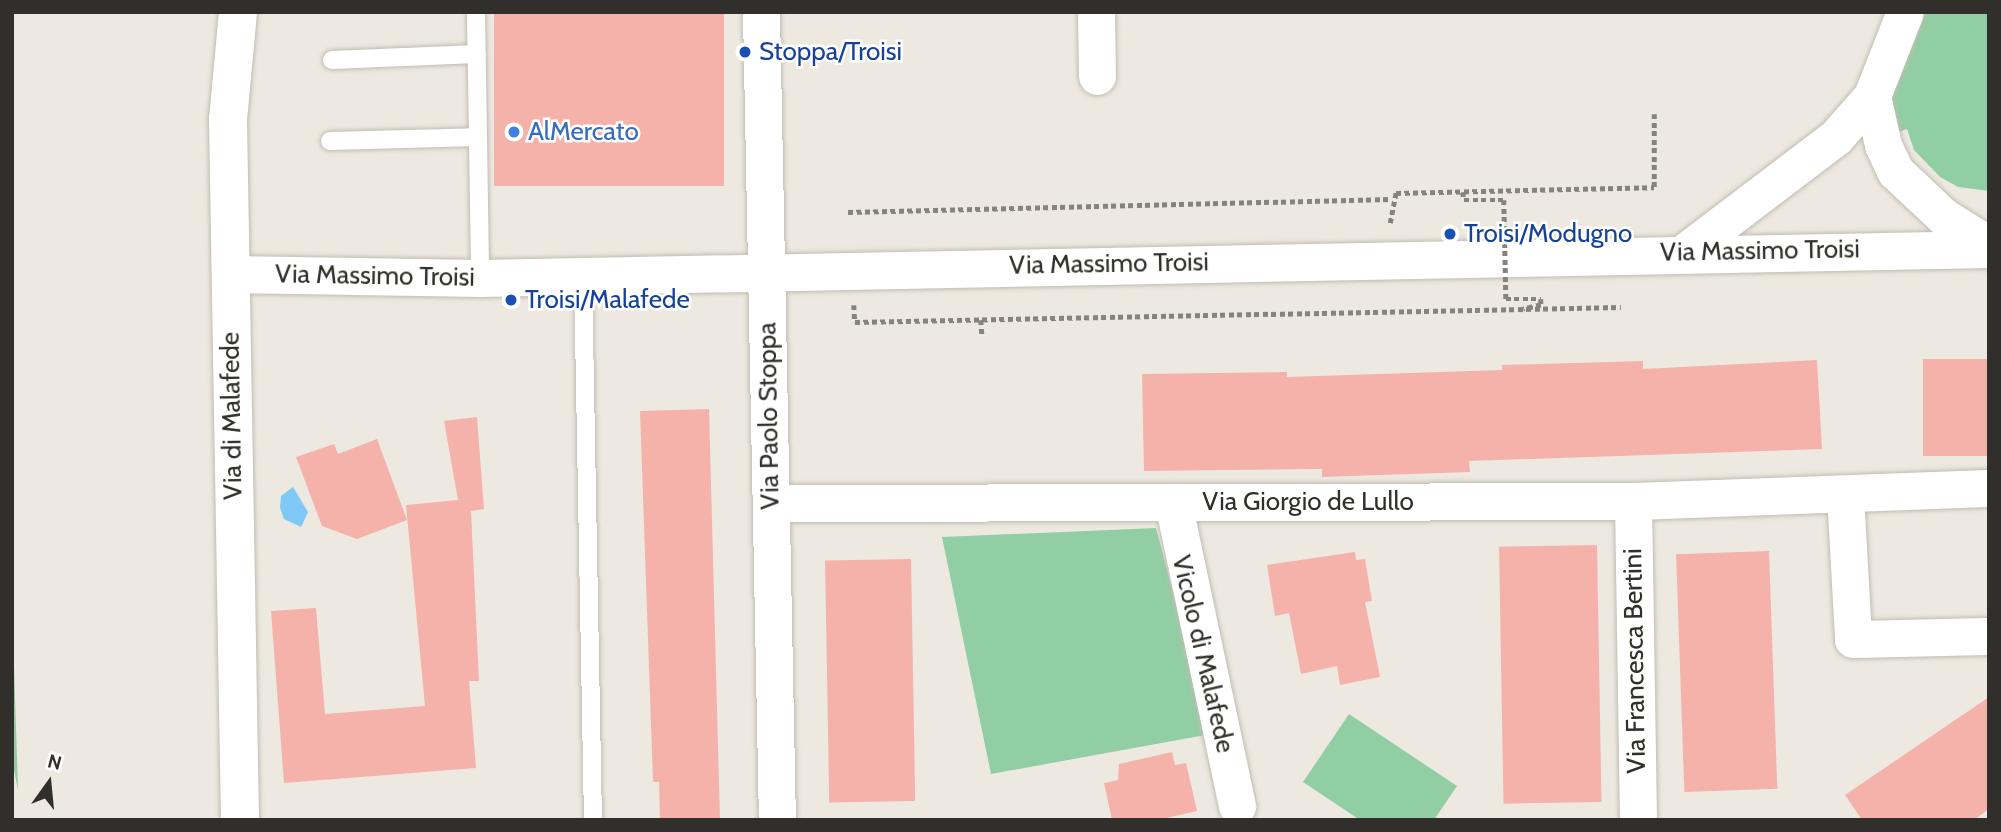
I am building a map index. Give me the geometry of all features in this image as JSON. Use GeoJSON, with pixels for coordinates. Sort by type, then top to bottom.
{"type":"FeatureCollection","features":[{"type":"Feature","properties":{"kind":"street","name":"Via di Malafede"},"geometry":{"type":"LineString","coordinates":[[238,12],[228,119],[240,820]]}},
{"type":"Feature","properties":{"kind":"street","name":"Via Paolo Stoppa"},"geometry":{"type":"LineString","coordinates":[[761,12],[777,820]]}},
{"type":"Feature","properties":{"kind":"street"},"geometry":{"type":"LineString","coordinates":[[1096,12],[1097,76]]}},
{"type":"Feature","properties":{"kind":"street"},"geometry":{"type":"LineString","coordinates":[[1686,251],[1836,138],[1872,96],[1905,12]]}},
{"type":"Feature","properties":{"kind":"street"},"geometry":{"type":"LineString","coordinates":[[1872,96],[1883,145],[1895,171],[1944,217],[1989,247]]}},
{"type":"Feature","properties":{"kind":"street","name":"Via Massimo Troisi"},"geometry":{"type":"LineString","coordinates":[[230,274],[480,278],[1686,251],[1989,247]]}},
{"type":"Feature","properties":{"kind":"street","name":"Via Giorgio de Lullo"},"geometry":{"type":"LineString","coordinates":[[771,503],[1633,501],[1989,488]]}},
{"type":"Feature","properties":{"kind":"street"},"geometry":{"type":"LineString","coordinates":[[1845,494],[1853,639],[1989,636]]}},
{"type":"Feature","properties":{"kind":"street","name":"Via Francesca Bertini"},"geometry":{"type":"LineString","coordinates":[[1633,501],[1638,820]]}},
{"type":"Feature","properties":{"kind":"street","name":"Vicolo di Malafede"},"geometry":{"type":"LineString","coordinates":[[1173,502],[1237,806]]}},
{"type":"Feature","properties":{"kind":"lane"},"geometry":{"type":"LineString","coordinates":[[476,12],[480,278]]}},
{"type":"Feature","properties":{"kind":"lane"},"geometry":{"type":"LineString","coordinates":[[332,60],[477,54]]}},
{"type":"Feature","properties":{"kind":"lane"},"geometry":{"type":"LineString","coordinates":[[330,141],[478,137]]}},
{"type":"Feature","properties":{"kind":"lane"},"geometry":{"type":"LineString","coordinates":[[583,276],[593,820]]}},
{"type":"Feature","properties":{"kind":"path"},"geometry":{"type":"LineString","coordinates":[[1390,223],[1391,199],[1396,193],[1654,187],[1654,114]]}},
{"type":"Feature","properties":{"kind":"path"},"geometry":{"type":"LineString","coordinates":[[1463,192],[1464,200],[1504,201],[1506,299],[1541,299],[1541,305],[1523,309]]}},
{"type":"Feature","properties":{"kind":"path"},"geometry":{"type":"LineString","coordinates":[[848,212],[1391,199]]}},
{"type":"Feature","properties":{"kind":"path"},"geometry":{"type":"LineString","coordinates":[[854,300],[855,322],[1621,307]]}},
{"type":"Feature","properties":{"kind":"path"},"geometry":{"type":"LineString","coordinates":[[981,320],[982,334]]}},
{"type":"Feature","properties":{"kind":"green space"},"geometry":{"type":"Polygon","coordinates":[[[1921,12],[1989,12],[1989,191],[1958,187],[1940,177],[1914,150],[1907,129],[1895,133],[1890,101],[1921,12]]]}},
{"type":"Feature","properties":{"kind":"green space"},"geometry":{"type":"Polygon","coordinates":[[[1156,528],[1211,734],[991,774],[942,537],[1156,528]]]}},
{"type":"Feature","properties":{"kind":"green space"},"geometry":{"type":"Polygon","coordinates":[[[12,600],[18,790],[12,760],[12,600]]]}},
{"type":"Feature","properties":{"kind":"green space"},"geometry":{"type":"Polygon","coordinates":[[[1349,714],[1457,786],[1434,820],[1360,820],[1303,782],[1349,714]]]}},
{"type":"Feature","properties":{"kind":"water"},"geometry":{"type":"Polygon","coordinates":[[[293,487],[308,512],[301,527],[284,519],[280,508],[281,496],[293,487]]]}},
{"type":"Feature","properties":{"kind":"building"},"geometry":{"type":"Polygon","coordinates":[[[494,12],[724,12],[724,186],[494,186],[494,12]]]}},
{"type":"Feature","properties":{"kind":"building"},"geometry":{"type":"Polygon","coordinates":[[[1923,359],[1989,359],[1989,456],[1923,456],[1923,359]]]}},
{"type":"Feature","properties":{"kind":"building"},"geometry":{"type":"Polygon","coordinates":[[[1817,360],[1822,449],[1469,461],[1470,472],[1322,477],[1322,469],[1144,471],[1142,374],[1287,372],[1287,377],[1502,370],[1502,365],[1643,361],[1643,369],[1817,360]]]}},
{"type":"Feature","properties":{"kind":"building"},"geometry":{"type":"Polygon","coordinates":[[[709,409],[720,820],[660,820],[659,782],[653,782],[640,411],[709,409]]]}},
{"type":"Feature","properties":{"kind":"building"},"geometry":{"type":"Polygon","coordinates":[[[477,417],[484,509],[471,511],[479,681],[469,681],[476,768],[284,783],[271,611],[316,608],[325,714],[425,706],[406,505],[458,500],[444,421],[477,417]]]}},
{"type":"Feature","properties":{"kind":"building"},"geometry":{"type":"Polygon","coordinates":[[[377,439],[407,520],[357,539],[322,526],[296,457],[334,444],[338,454],[377,439]]]}},
{"type":"Feature","properties":{"kind":"building"},"geometry":{"type":"Polygon","coordinates":[[[1597,545],[1601,802],[1504,804],[1499,547],[1597,545]]]}},
{"type":"Feature","properties":{"kind":"building"},"geometry":{"type":"Polygon","coordinates":[[[1769,551],[1777,789],[1684,792],[1676,554],[1769,551]]]}},
{"type":"Feature","properties":{"kind":"building"},"geometry":{"type":"Polygon","coordinates":[[[1355,552],[1356,560],[1365,559],[1372,601],[1365,602],[1380,677],[1340,685],[1337,666],[1301,674],[1289,613],[1275,616],[1267,565],[1355,552]]]}},
{"type":"Feature","properties":{"kind":"building"},"geometry":{"type":"Polygon","coordinates":[[[911,559],[915,801],[829,802],[825,561],[911,559]]]}},
{"type":"Feature","properties":{"kind":"building"},"geometry":{"type":"Polygon","coordinates":[[[1989,697],[1989,809],[1974,820],[1862,820],[1845,795],[1989,697]]]}},
{"type":"Feature","properties":{"kind":"building"},"geometry":{"type":"Polygon","coordinates":[[[1172,752],[1175,765],[1186,763],[1197,811],[1158,820],[1112,820],[1104,783],[1118,780],[1119,764],[1172,752]]]}},
{"type":"Feature","properties":{"kind":"place","name":"Stoppa/Troisi"},"geometry":{"type":"Point","coordinates":[745,52]}},
{"type":"Feature","properties":{"kind":"place","name":"AlMercato"},"geometry":{"type":"Point","coordinates":[514,132]}},
{"type":"Feature","properties":{"kind":"place","name":"Troisi/Modugno"},"geometry":{"type":"Point","coordinates":[1450,234]}},
{"type":"Feature","properties":{"kind":"place","name":"Troisi/Malafede"},"geometry":{"type":"Point","coordinates":[511,300]}}]}
